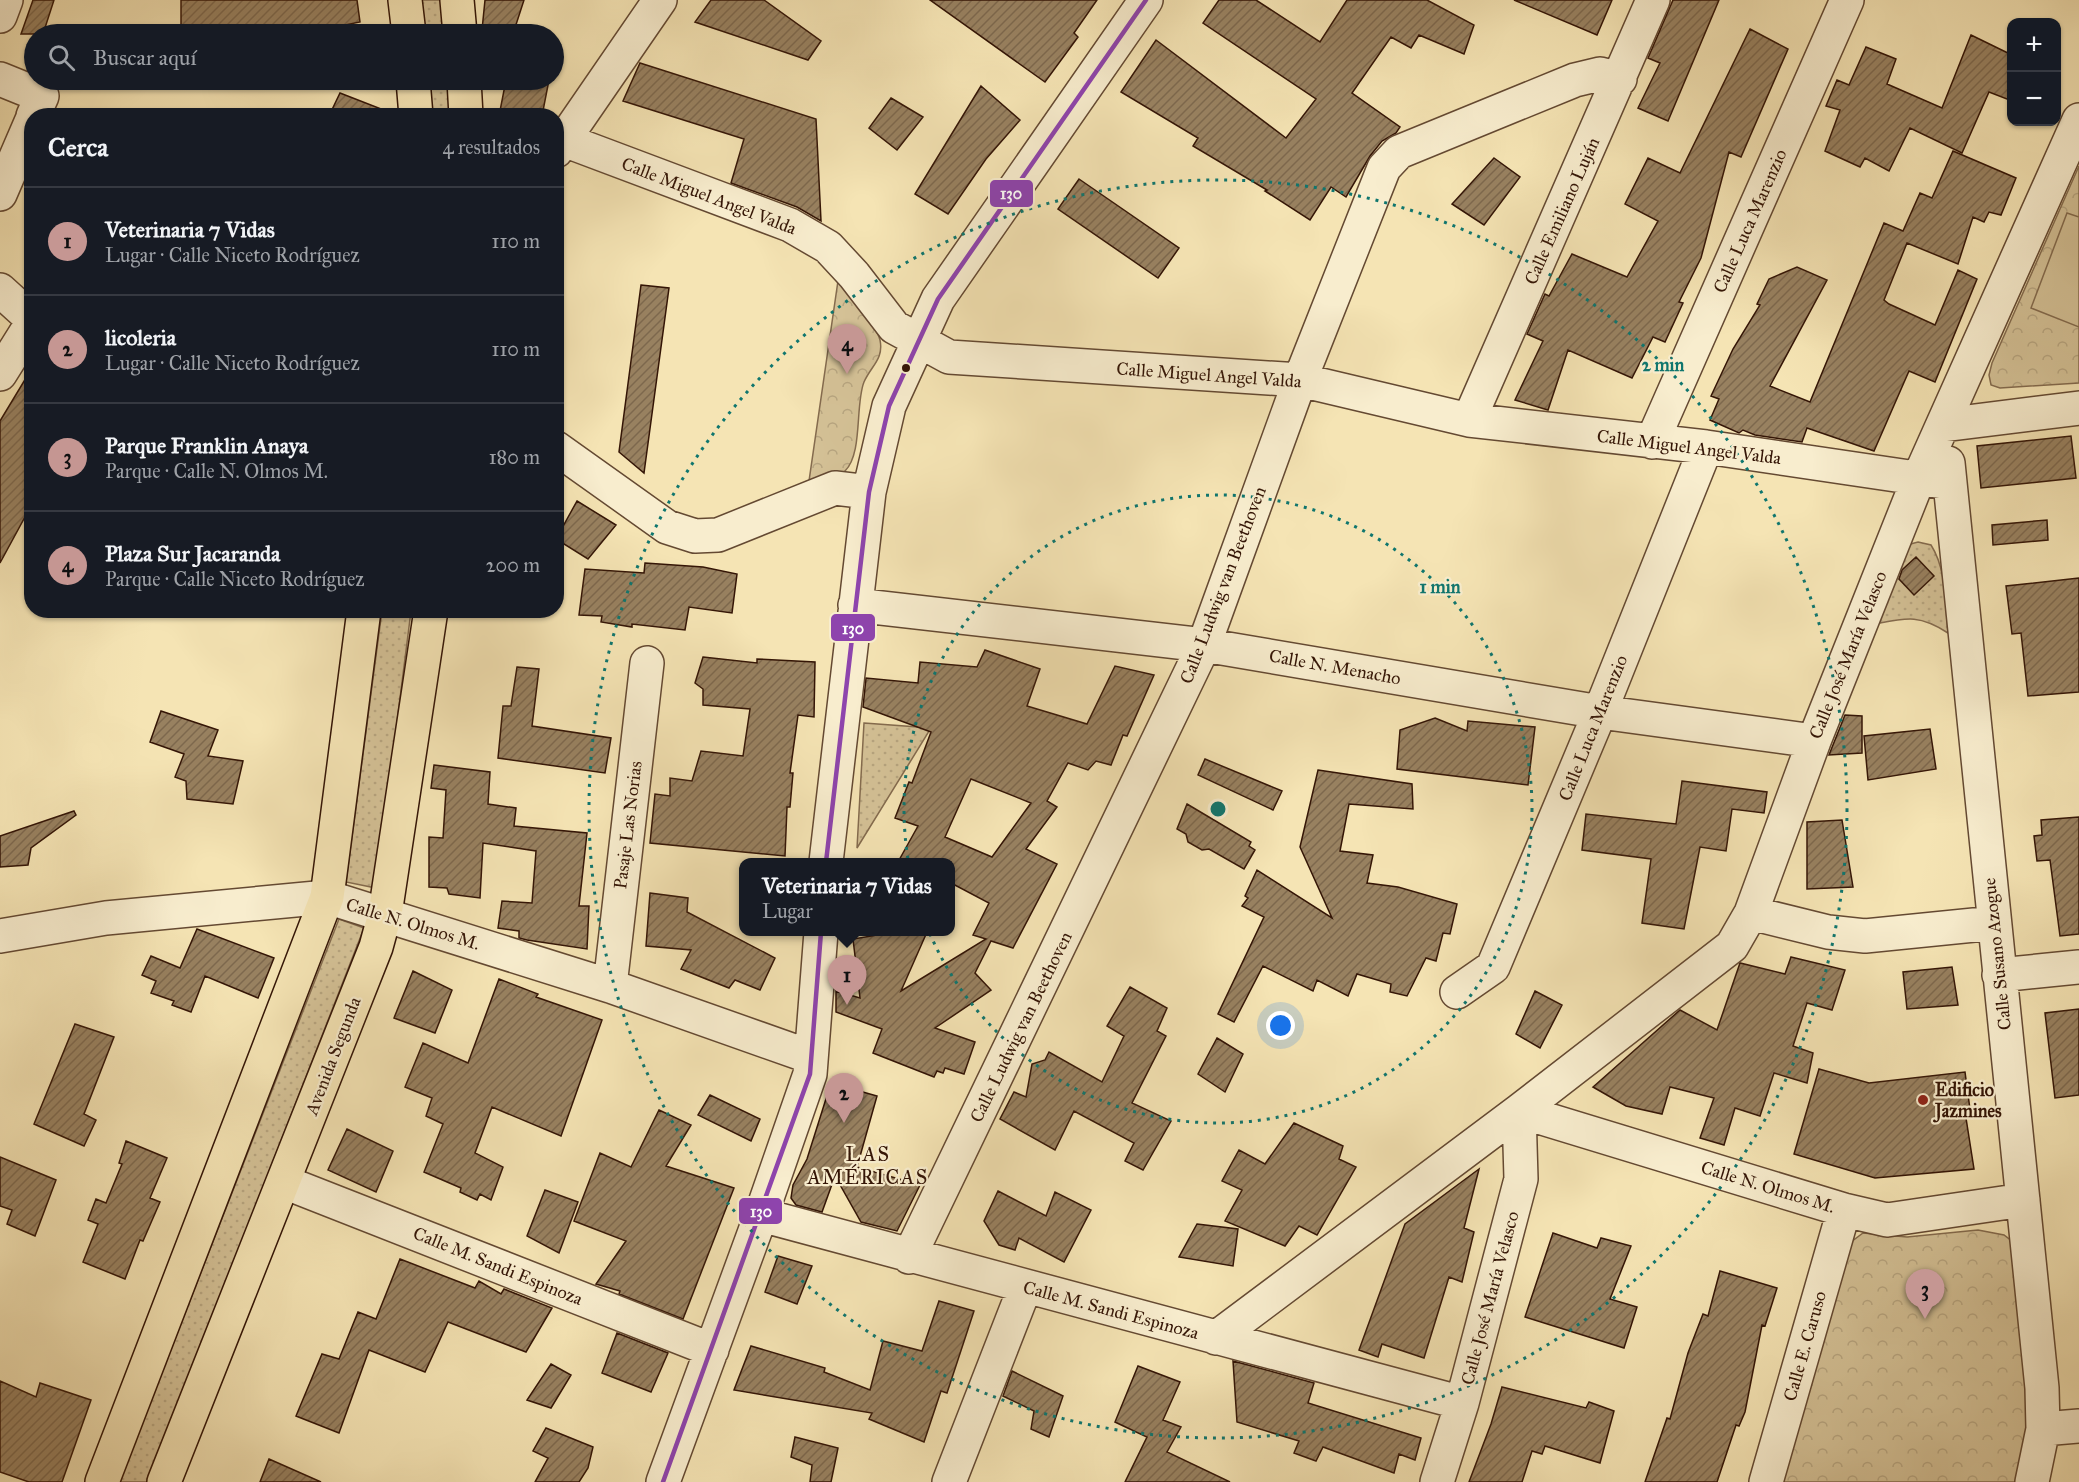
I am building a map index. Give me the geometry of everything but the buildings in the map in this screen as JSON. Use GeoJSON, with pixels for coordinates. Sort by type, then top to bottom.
{"type":"FeatureCollection","features":[{"type":"Feature","properties":{"kind":"main road"},"geometry":{"type":"LineString","coordinates":[[405,0],[408,24]]}},
{"type":"Feature","properties":{"kind":"main road"},"geometry":{"type":"LineString","coordinates":[[457,0],[459,24]]}},
{"type":"Feature","properties":{"kind":"main road"},"geometry":{"type":"LineString","coordinates":[[414,90],[415,108]]}},
{"type":"Feature","properties":{"kind":"main road"},"geometry":{"type":"LineString","coordinates":[[465,90],[466,108]]}},
{"type":"Feature","properties":{"kind":"main road"},"geometry":{"type":"LineString","coordinates":[[102,1482],[327,897],[363,618]]}},
{"type":"Feature","properties":{"kind":"main road","name":"Avenida Segunda"},"geometry":{"type":"LineString","coordinates":[[164,1482],[376,947],[386,914],[430,618]]}},
{"type":"Feature","properties":{"kind":"street"},"geometry":{"type":"LineString","coordinates":[[0,16],[6,0]]}},
{"type":"Feature","properties":{"kind":"street"},"geometry":{"type":"LineString","coordinates":[[564,139],[660,0]]}},
{"type":"Feature","properties":{"kind":"street"},"geometry":{"type":"LineString","coordinates":[[826,858],[869,492],[889,406],[938,299],[1146,0]]}},
{"type":"Feature","properties":{"kind":"street","name":"Calle Emiliano Luján"},"geometry":{"type":"LineString","coordinates":[[1469,420],[1653,0]]}},
{"type":"Feature","properties":{"kind":"street","name":"Calle Luca Marenzio"},"geometry":{"type":"LineString","coordinates":[[1652,442],[1847,0]]}},
{"type":"Feature","properties":{"kind":"street","name":"Calle Ludwig van Beethoven"},"geometry":{"type":"LineString","coordinates":[[909,1257],[1204,645],[1300,380],[1384,168],[1400,152],[1575,80],[1600,74],[1620,79]]}},
{"type":"Feature","properties":{"kind":"street"},"geometry":{"type":"LineString","coordinates":[[0,79],[24,89]]}},
{"type":"Feature","properties":{"kind":"street"},"geometry":{"type":"LineString","coordinates":[[27,90],[42,96],[37,108]]}},
{"type":"Feature","properties":{"kind":"street","name":"Calle José María Velasco"},"geometry":{"type":"LineString","coordinates":[[1216,1338],[1519,1111],[1732,946],[1751,913],[1814,741],[1918,480],[2079,120]]}},
{"type":"Feature","properties":{"kind":"street"},"geometry":{"type":"LineString","coordinates":[[0,194],[24,138]]}},
{"type":"Feature","properties":{"kind":"street","name":"Calle Miguel Angel Valda"},"geometry":{"type":"LineString","coordinates":[[564,146],[790,225],[828,247],[854,275],[894,327],[949,357],[1300,380],[1469,420],[1706,447],[1950,483]]}},
{"type":"Feature","properties":{"kind":"street"},"geometry":{"type":"LineString","coordinates":[[0,290],[24,313]]}},
{"type":"Feature","properties":{"kind":"street"},"geometry":{"type":"LineString","coordinates":[[0,374],[24,334]]}},
{"type":"Feature","properties":{"kind":"street"},"geometry":{"type":"LineString","coordinates":[[1943,425],[2079,408]]}},
{"type":"Feature","properties":{"kind":"street","name":"Calle Susano Azogue"},"geometry":{"type":"LineString","coordinates":[[1943,425],[2042,1388],[2043,1429],[2032,1482]]}},
{"type":"Feature","properties":{"kind":"street","name":"Calle Luca Marenzio"},"geometry":{"type":"LineString","coordinates":[[1457,992],[1493,967],[1600,712],[1706,447]]}},
{"type":"Feature","properties":{"kind":"street"},"geometry":{"type":"LineString","coordinates":[[564,454],[667,527],[695,536],[717,535],[835,488],[869,492]]}},
{"type":"Feature","properties":{"kind":"street","name":"Calle N. Menacho"},"geometry":{"type":"LineString","coordinates":[[855,605],[1204,645],[1600,712],[1814,741]]}},
{"type":"Feature","properties":{"kind":"street","name":"Pasaje Las Norias"},"geometry":{"type":"LineString","coordinates":[[610,986],[647,663]]}},
{"type":"Feature","properties":{"kind":"street","name":"Calle N. Olmos M."},"geometry":{"type":"LineString","coordinates":[[0,936],[105,918],[327,897],[610,986],[811,1057]]}},
{"type":"Feature","properties":{"kind":"street"},"geometry":{"type":"LineString","coordinates":[[1751,913],[1828,932],[1865,936],[1994,923]]}},
{"type":"Feature","properties":{"kind":"street"},"geometry":{"type":"LineString","coordinates":[[663,1482],[810,1074],[820,936]]}},
{"type":"Feature","properties":{"kind":"street"},"geometry":{"type":"LineString","coordinates":[[1999,975],[2079,967]]}},
{"type":"Feature","properties":{"kind":"street","name":"Calle José María Velasco"},"geometry":{"type":"LineString","coordinates":[[1437,1482],[1462,1403],[1521,1179],[1519,1111]]}},
{"type":"Feature","properties":{"kind":"street","name":"Calle N. Olmos M."},"geometry":{"type":"LineString","coordinates":[[1519,1111],[1844,1210],[1887,1220],[2023,1200]]}},
{"type":"Feature","properties":{"kind":"street","name":"Calle M. Sandi Espinoza"},"geometry":{"type":"LineString","coordinates":[[284,1182],[712,1350]]}},
{"type":"Feature","properties":{"kind":"street","name":"Calle E. Caruso"},"geometry":{"type":"LineString","coordinates":[[1766,1482],[1844,1210]]}},
{"type":"Feature","properties":{"kind":"street","name":"Calle M. Sandi Espinoza"},"geometry":{"type":"LineString","coordinates":[[761,1215],[909,1257],[1462,1403]]}},
{"type":"Feature","properties":{"kind":"street"},"geometry":{"type":"LineString","coordinates":[[949,1482],[1025,1287]]}},
{"type":"Feature","properties":{"kind":"street"},"geometry":{"type":"LineString","coordinates":[[2043,1429],[2079,1426]]}},
{"type":"Feature","properties":{"kind":"green space"},"geometry":{"type":"Polygon","coordinates":[[[419,0],[442,0],[444,24],[421,24],[419,0]]]}},
{"type":"Feature","properties":{"kind":"green space"},"geometry":{"type":"Polygon","coordinates":[[[427,90],[450,90],[451,108],[428,108],[427,90]]]}},
{"type":"Feature","properties":{"kind":"green space"},"geometry":{"type":"Polygon","coordinates":[[[2079,166],[2079,383],[2000,388],[1991,385],[1989,375],[1992,363],[2079,166]]]}},
{"type":"Feature","properties":{"kind":"green space"},"geometry":{"type":"Polygon","coordinates":[[[2067,213],[2079,217],[2079,327],[2031,308],[2067,213]]]}},
{"type":"Feature","properties":{"kind":"green space"},"geometry":{"type":"Polygon","coordinates":[[[839,274],[878,334],[881,347],[861,391],[857,441],[851,463],[837,477],[808,488],[839,274]]]}},
{"type":"Feature","properties":{"kind":"green space"},"geometry":{"type":"Polygon","coordinates":[[[1918,542],[1931,545],[1940,565],[1948,633],[1929,623],[1912,619],[1875,624],[1907,545],[1918,542]]]}},
{"type":"Feature","properties":{"kind":"green space"},"geometry":{"type":"Polygon","coordinates":[[[381,618],[410,618],[376,888],[346,882],[381,618]]]}},
{"type":"Feature","properties":{"kind":"green space"},"geometry":{"type":"Polygon","coordinates":[[[864,723],[931,728],[857,848],[864,723]]]}},
{"type":"Feature","properties":{"kind":"green space"},"geometry":{"type":"Polygon","coordinates":[[[339,919],[364,928],[148,1482],[119,1482],[339,919]]]}},
{"type":"Feature","properties":{"kind":"green space"},"geometry":{"type":"Polygon","coordinates":[[[1978,1230],[2004,1235],[2013,1242],[2030,1388],[2026,1482],[1779,1482],[1851,1242],[1863,1233],[1907,1237],[1978,1230]]]}},
{"type":"Feature","properties":{"kind":"transit line","name":"130"},"geometry":{"type":"LineString","coordinates":[[826,858],[869,492],[889,406],[938,299],[1146,0]]}},
{"type":"Feature","properties":{"kind":"transit line","name":"130"},"geometry":{"type":"LineString","coordinates":[[663,1482],[810,1074],[821,936]]}},
{"type":"Feature","properties":{"kind":"place","name":"Plaza Sur Jacaranda"},"geometry":{"type":"Point","coordinates":[847,374]}},
{"type":"Feature","properties":{"kind":"place","name":"Veterinaria 7 Vidas"},"geometry":{"type":"Point","coordinates":[847,1005]}},
{"type":"Feature","properties":{"kind":"place","name":"Edificio Jazmines"},"geometry":{"type":"Point","coordinates":[1923,1100]}},
{"type":"Feature","properties":{"kind":"place","name":"licoleria"},"geometry":{"type":"Point","coordinates":[844,1123]}},
{"type":"Feature","properties":{"kind":"place","name":"Parque Franklin Anaya"},"geometry":{"type":"Point","coordinates":[1925,1319]}},
{"type":"Feature","properties":{"kind":"district","name":"LAS AMÉRICAS"},"geometry":{"type":"Point","coordinates":[868,1166]}}]}
